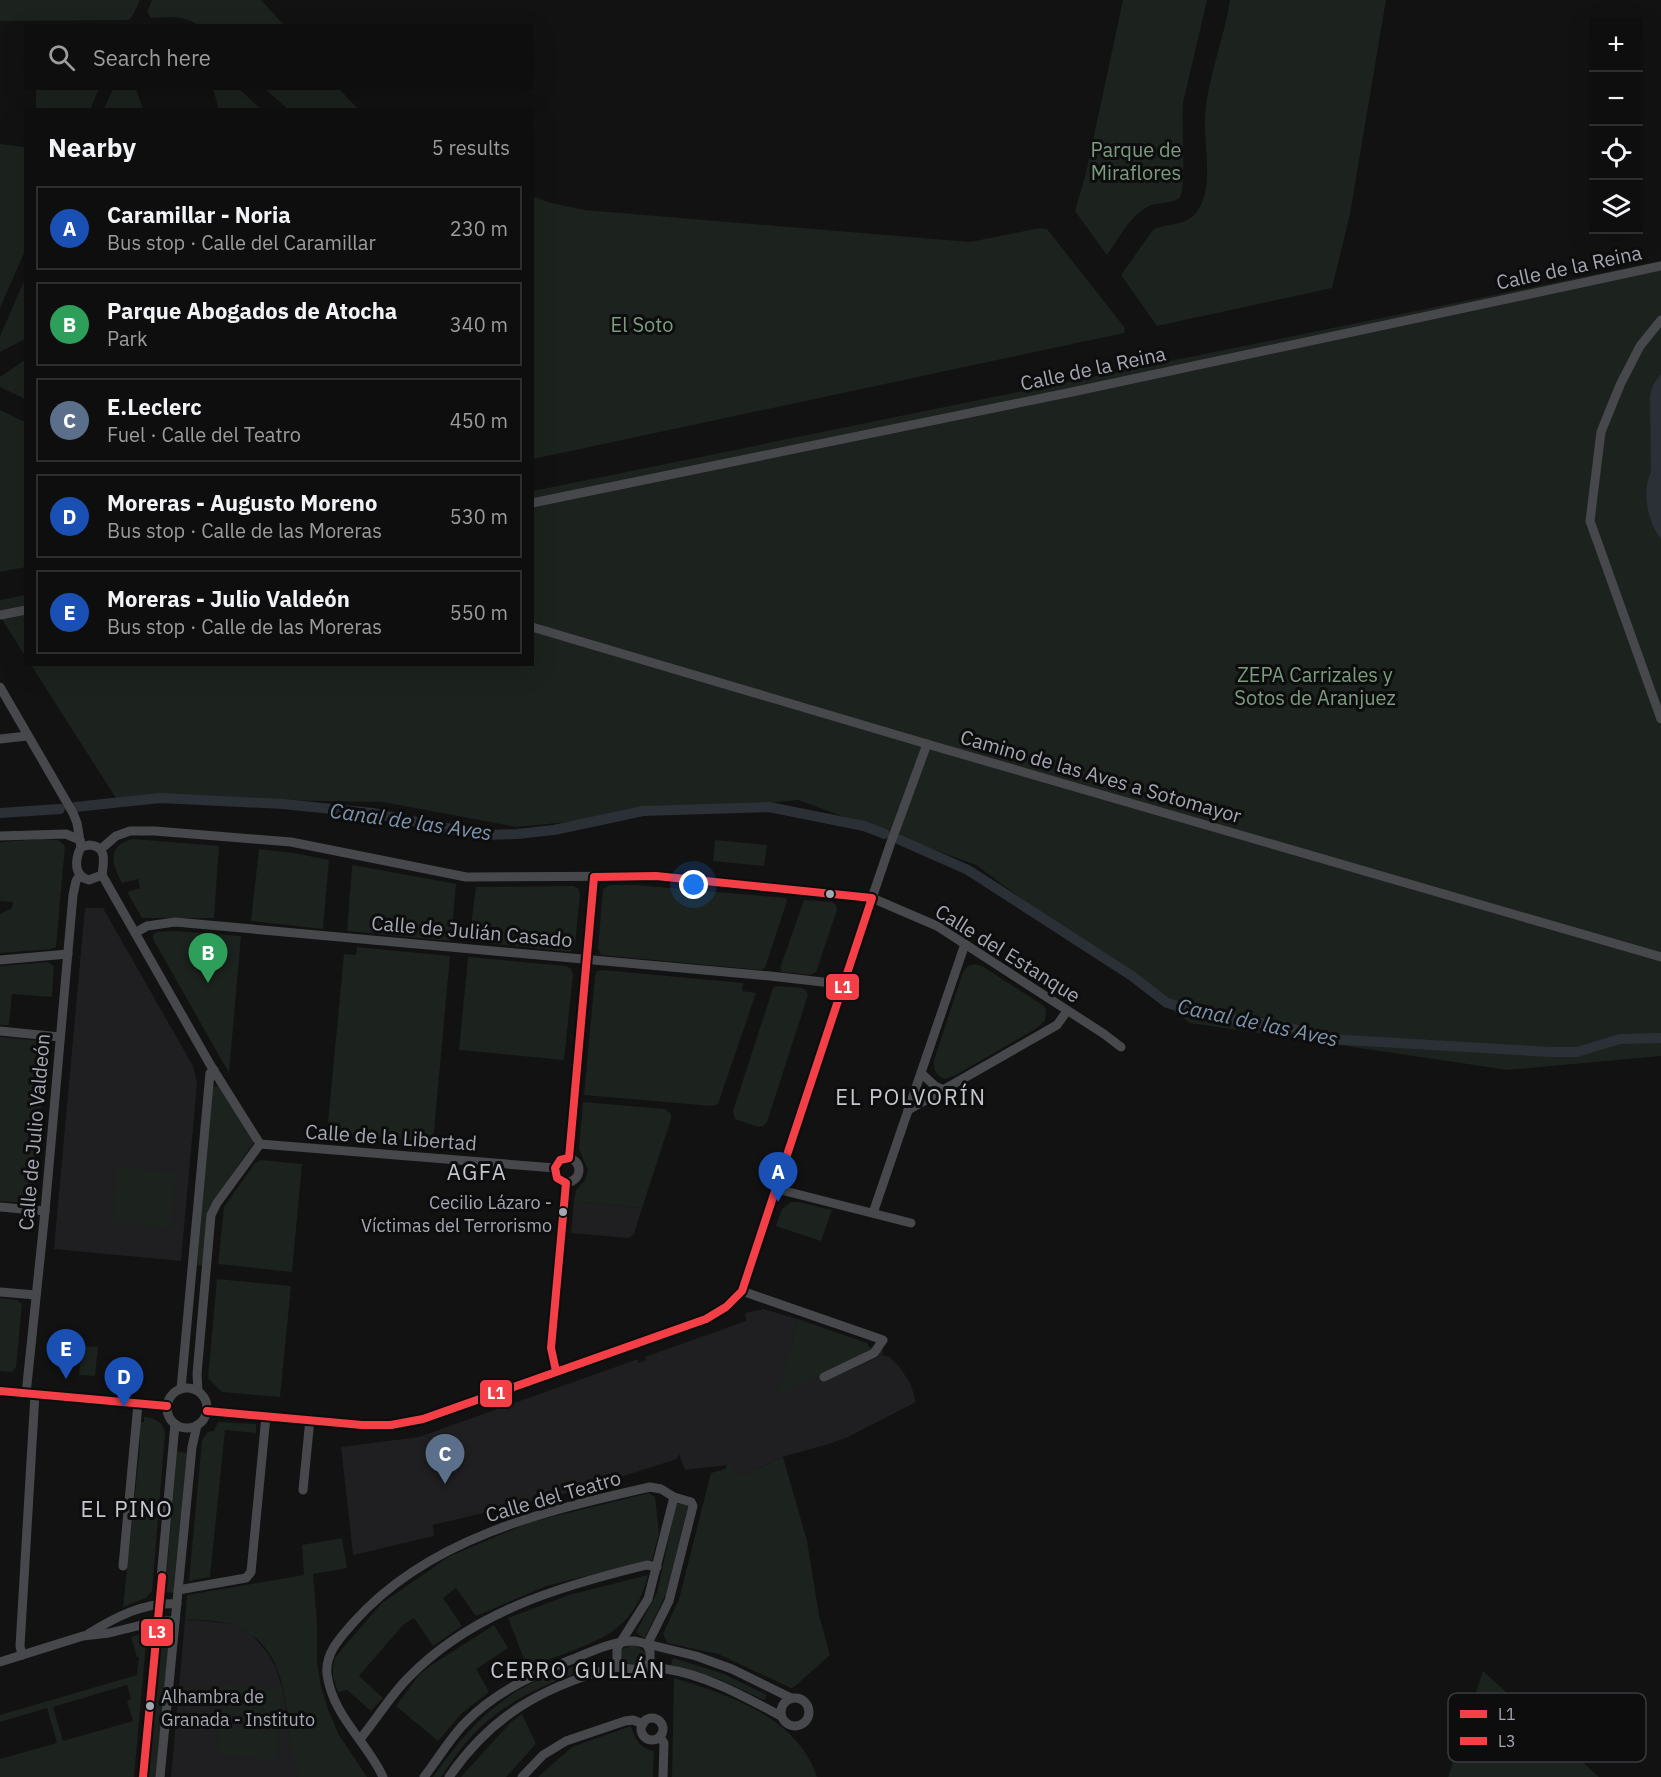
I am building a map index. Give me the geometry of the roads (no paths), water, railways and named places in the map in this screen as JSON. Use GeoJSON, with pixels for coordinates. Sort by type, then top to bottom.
{"type":"FeatureCollection","features":[{"type":"Feature","properties":{"kind":"street","name":"Calle de la Reina"},"geometry":{"type":"LineString","coordinates":[[534,503],[1072,392],[1661,266]]}},
{"type":"Feature","properties":{"kind":"street"},"geometry":{"type":"LineString","coordinates":[[1661,320],[1640,346],[1620,384],[1601,432],[1590,521],[1661,719]]}},
{"type":"Feature","properties":{"kind":"street"},"geometry":{"type":"LineString","coordinates":[[0,615],[24,610]]}},
{"type":"Feature","properties":{"kind":"street","name":"Camino de las Aves a Sotomayor"},"geometry":{"type":"LineString","coordinates":[[534,628],[1661,957]]}},
{"type":"Feature","properties":{"kind":"street"},"geometry":{"type":"LineString","coordinates":[[0,687],[73,813],[81,843],[77,869],[80,875],[89,880],[102,875]]}},
{"type":"Feature","properties":{"kind":"street"},"geometry":{"type":"LineString","coordinates":[[0,739],[27,736]]}},
{"type":"Feature","properties":{"kind":"street"},"geometry":{"type":"LineString","coordinates":[[207,1411],[363,1425],[423,1419],[706,1319],[726,1307],[742,1291],[842,986],[927,744]]}},
{"type":"Feature","properties":{"kind":"street","name":"Calle del Estanque"},"geometry":{"type":"LineString","coordinates":[[100,849],[116,836],[130,831],[154,831],[291,842],[466,877],[656,876],[872,898],[937,926],[1121,1047]]}},
{"type":"Feature","properties":{"kind":"street"},"geometry":{"type":"LineString","coordinates":[[0,836],[66,834],[81,843],[96,845],[104,853],[102,875],[214,1070],[260,1144],[217,1203],[212,1215],[197,1374],[198,1391]]}},
{"type":"Feature","properties":{"kind":"street","name":"Calle de Julio Valdeón"},"geometry":{"type":"LineString","coordinates":[[22,1655],[20,1646],[36,1295],[73,895],[80,875]]}},
{"type":"Feature","properties":{"kind":"street"},"geometry":{"type":"LineString","coordinates":[[568,1158],[594,877]]}},
{"type":"Feature","properties":{"kind":"street","name":"Calle de Julián Casado"},"geometry":{"type":"LineString","coordinates":[[135,933],[147,926],[175,922],[770,976],[842,986]]}},
{"type":"Feature","properties":{"kind":"street"},"geometry":{"type":"LineString","coordinates":[[873,1213],[964,944]]}},
{"type":"Feature","properties":{"kind":"street"},"geometry":{"type":"LineString","coordinates":[[0,960],[68,954]]}},
{"type":"Feature","properties":{"kind":"street"},"geometry":{"type":"LineString","coordinates":[[908,1110],[1057,1025],[1067,1011]]}},
{"type":"Feature","properties":{"kind":"street"},"geometry":{"type":"LineString","coordinates":[[0,1031],[60,1037]]}},
{"type":"Feature","properties":{"kind":"street"},"geometry":{"type":"LineString","coordinates":[[181,1389],[210,1073],[214,1070]]}},
{"type":"Feature","properties":{"kind":"street"},"geometry":{"type":"LineString","coordinates":[[921,1073],[935,1086],[944,1090]]}},
{"type":"Feature","properties":{"kind":"street","name":"Calle de la Libertad"},"geometry":{"type":"LineString","coordinates":[[260,1144],[555,1168]]}},
{"type":"Feature","properties":{"kind":"street"},"geometry":{"type":"LineString","coordinates":[[568,1158],[577,1162],[580,1172],[575,1180],[566,1183],[557,1178],[555,1168],[560,1160],[568,1158]]}},
{"type":"Feature","properties":{"kind":"street"},"geometry":{"type":"LineString","coordinates":[[556,1371],[551,1348],[566,1183]]}},
{"type":"Feature","properties":{"kind":"street"},"geometry":{"type":"LineString","coordinates":[[777,1189],[911,1222]]}},
{"type":"Feature","properties":{"kind":"street"},"geometry":{"type":"LineString","coordinates":[[0,1207],[45,1211]]}},
{"type":"Feature","properties":{"kind":"street"},"geometry":{"type":"LineString","coordinates":[[742,1291],[883,1340],[874,1353],[824,1377]]}},
{"type":"Feature","properties":{"kind":"street"},"geometry":{"type":"LineString","coordinates":[[0,1292],[36,1295]]}},
{"type":"Feature","properties":{"kind":"street"},"geometry":{"type":"LineString","coordinates":[[190,1388],[198,1391],[205,1400],[207,1411],[203,1419],[197,1425],[186,1428],[175,1424],[168,1413],[167,1406],[171,1395],[181,1389],[190,1388]]}},
{"type":"Feature","properties":{"kind":"street"},"geometry":{"type":"LineString","coordinates":[[0,1391],[167,1406]]}},
{"type":"Feature","properties":{"kind":"street"},"geometry":{"type":"LineString","coordinates":[[123,1566],[138,1404]]}},
{"type":"Feature","properties":{"kind":"street"},"geometry":{"type":"LineString","coordinates":[[178,1590],[246,1578],[251,1572],[266,1416]]}},
{"type":"Feature","properties":{"kind":"street"},"geometry":{"type":"LineString","coordinates":[[303,1491],[310,1419]]}},
{"type":"Feature","properties":{"kind":"street"},"geometry":{"type":"LineString","coordinates":[[143,1777],[175,1424]]}},
{"type":"Feature","properties":{"kind":"street"},"geometry":{"type":"LineString","coordinates":[[160,1777],[192,1448],[197,1425]]}},
{"type":"Feature","properties":{"kind":"street","name":"Calle del Teatro"},"geometry":{"type":"LineString","coordinates":[[384,1776],[347,1724],[327,1676],[327,1663],[332,1650],[341,1637],[378,1598],[419,1567],[445,1552],[529,1518],[650,1487],[661,1489],[674,1497]]}},
{"type":"Feature","properties":{"kind":"street"},"geometry":{"type":"LineString","coordinates":[[645,1667],[650,1663],[647,1645],[669,1601],[693,1506],[691,1502],[674,1497],[648,1599],[616,1648],[617,1661],[621,1666],[632,1670],[645,1667],[667,1669],[725,1688],[781,1716]]}},
{"type":"Feature","properties":{"kind":"street"},"geometry":{"type":"LineString","coordinates":[[360,1740],[408,1677],[473,1627],[525,1601],[574,1584],[647,1565],[657,1567]]}},
{"type":"Feature","properties":{"kind":"street"},"geometry":{"type":"LineString","coordinates":[[83,1636],[105,1623],[159,1603],[177,1604]]}},
{"type":"Feature","properties":{"kind":"street"},"geometry":{"type":"LineString","coordinates":[[0,1662],[83,1636],[109,1633],[158,1621],[175,1621]]}},
{"type":"Feature","properties":{"kind":"street"},"geometry":{"type":"LineString","coordinates":[[424,1777],[467,1721],[499,1694],[539,1672],[621,1642],[635,1641],[696,1656],[791,1698],[799,1698],[807,1704],[810,1713],[802,1725],[793,1726],[785,1723],[781,1716],[781,1707],[791,1698]]}},
{"type":"Feature","properties":{"kind":"street"},"geometry":{"type":"LineString","coordinates":[[449,1777],[483,1736],[500,1719],[517,1708],[546,1692],[621,1666]]}},
{"type":"Feature","properties":{"kind":"street"},"geometry":{"type":"LineString","coordinates":[[651,1718],[660,1722],[663,1731],[660,1737],[651,1740],[644,1736],[641,1728],[643,1724],[651,1718]]}},
{"type":"Feature","properties":{"kind":"street"},"geometry":{"type":"LineString","coordinates":[[522,1777],[543,1755],[566,1741],[625,1720],[643,1724]]}},
{"type":"Feature","properties":{"kind":"street"},"geometry":{"type":"LineString","coordinates":[[660,1737],[664,1743],[663,1777]]}},
{"type":"Feature","properties":{"kind":"waterway","name":"Canal de las Aves"},"geometry":{"type":"LineString","coordinates":[[75,807],[160,798],[283,804],[372,813],[481,835],[554,830],[643,811],[769,807],[864,826],[885,834]]}},
{"type":"Feature","properties":{"kind":"waterway","name":"Canal de las Aves"},"geometry":{"type":"LineString","coordinates":[[0,813],[60,809]]}},
{"type":"Feature","properties":{"kind":"waterway","name":"Canal de las Aves"},"geometry":{"type":"LineString","coordinates":[[900,840],[968,870],[1132,976],[1167,1003],[1223,1018],[1283,1026],[1329,1039],[1551,1052],[1577,1052],[1620,1039],[1661,1038]]}},
{"type":"Feature","properties":{"kind":"place","name":"Parque Abogados de Atocha"},"geometry":{"type":"Point","coordinates":[208,983]}},
{"type":"Feature","properties":{"kind":"place","name":"Caramillar - Noria"},"geometry":{"type":"Point","coordinates":[778,1202]}},
{"type":"Feature","properties":{"kind":"place","name":"Cecilio Lázaro - Víctimas del Terrorismo"},"geometry":{"type":"Point","coordinates":[563,1212]}},
{"type":"Feature","properties":{"kind":"place","name":"Moreras - Julio Valdeón"},"geometry":{"type":"Point","coordinates":[66,1379]}},
{"type":"Feature","properties":{"kind":"place","name":"Moreras - Augusto Moreno"},"geometry":{"type":"Point","coordinates":[124,1407]}},
{"type":"Feature","properties":{"kind":"place","name":"E.Leclerc"},"geometry":{"type":"Point","coordinates":[445,1484]}},
{"type":"Feature","properties":{"kind":"place","name":"Alhambra de Granada - Instituto"},"geometry":{"type":"Point","coordinates":[150,1706]}},
{"type":"Feature","properties":{"kind":"district","name":"EL POLVORÍN"},"geometry":{"type":"Point","coordinates":[911,1096]}},
{"type":"Feature","properties":{"kind":"district","name":"AGFA"},"geometry":{"type":"Point","coordinates":[477,1171]}},
{"type":"Feature","properties":{"kind":"district","name":"EL PINO"},"geometry":{"type":"Point","coordinates":[127,1508]}},
{"type":"Feature","properties":{"kind":"district","name":"CERRO GULLÁN"},"geometry":{"type":"Point","coordinates":[578,1669]}},
{"type":"Feature","properties":{"kind":"park label","name":"Parque de Miraflores"},"geometry":{"type":"Point","coordinates":[1136,160]}},
{"type":"Feature","properties":{"kind":"park label","name":"El Soto"},"geometry":{"type":"Point","coordinates":[642,324]}},
{"type":"Feature","properties":{"kind":"park label","name":"ZEPA Carrizales y Sotos de Aranjuez"},"geometry":{"type":"Point","coordinates":[1315,686]}}]}
